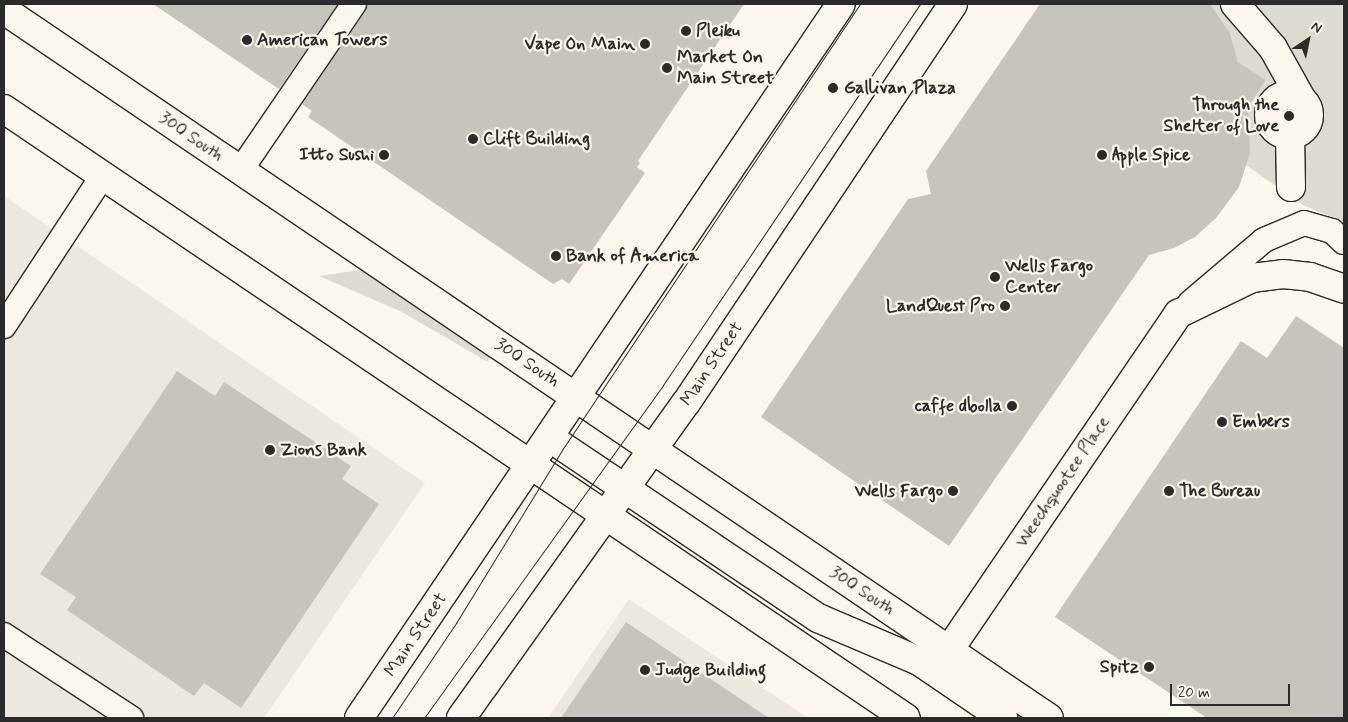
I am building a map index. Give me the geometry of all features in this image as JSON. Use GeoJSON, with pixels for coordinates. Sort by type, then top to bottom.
{"type":"FeatureCollection","features":[{"type":"Feature","properties":{"kind":"street","name":"Main Street"},"geometry":{"type":"LineString","coordinates":[[360,718],[841,4]]}},
{"type":"Feature","properties":{"kind":"street","name":"Main Street"},"geometry":{"type":"LineString","coordinates":[[461,718],[653,450],[953,4]]}},
{"type":"Feature","properties":{"kind":"street"},"geometry":{"type":"LineString","coordinates":[[1235,4],[1274,48],[1308,108],[1309,120],[1302,130],[1290,135],[1291,187]]}},
{"type":"Feature","properties":{"kind":"street","name":"300 South"},"geometry":{"type":"LineString","coordinates":[[4,10],[1049,718]]}},
{"type":"Feature","properties":{"kind":"street"},"geometry":{"type":"LineString","coordinates":[[4,109],[906,718]]}},
{"type":"Feature","properties":{"kind":"street","name":"Weechquootee Place"},"geometry":{"type":"LineString","coordinates":[[949,650],[1178,314],[1252,278],[1283,274],[1310,277],[1344,289]]}},
{"type":"Feature","properties":{"kind":"street"},"geometry":{"type":"LineString","coordinates":[[550,438],[818,618],[919,661],[1003,718]]}},
{"type":"Feature","properties":{"kind":"lane"},"geometry":{"type":"LineString","coordinates":[[240,171],[354,4]]}},
{"type":"Feature","properties":{"kind":"lane"},"geometry":{"type":"LineString","coordinates":[[4,326],[103,175]]}},
{"type":"Feature","properties":{"kind":"lane","name":"Weechquootee Place"},"geometry":{"type":"LineString","coordinates":[[1178,314],[1225,271],[1272,237],[1304,223],[1332,232],[1344,242]]}},
{"type":"Feature","properties":{"kind":"lane"},"geometry":{"type":"LineString","coordinates":[[4,635],[131,718]]}},
{"type":"Feature","properties":{"kind":"shaded area"},"geometry":{"type":"Polygon","coordinates":[[[1210,4],[1344,4],[1344,222],[1303,205],[1246,165],[1248,107],[1266,80],[1238,62],[1230,33],[1210,4]]]}},
{"type":"Feature","properties":{"kind":"shaded area"},"geometry":{"type":"Polygon","coordinates":[[[4,196],[425,483],[264,718],[4,718],[4,196]]]}},
{"type":"Feature","properties":{"kind":"shaded area"},"geometry":{"type":"Polygon","coordinates":[[[367,269],[492,354],[488,362],[402,312],[319,276],[367,269]]]}},
{"type":"Feature","properties":{"kind":"shaded area","name":"Judge Building"},"geometry":{"type":"Polygon","coordinates":[[[629,599],[808,718],[548,718],[629,599]]]}},
{"type":"Feature","properties":{"kind":"building","name":"American Towers"},"geometry":{"type":"Polygon","coordinates":[[[153,4],[338,4],[279,89],[153,4]]]}},
{"type":"Feature","properties":{"kind":"building","name":"Clift Building"},"geometry":{"type":"Polygon","coordinates":[[[368,4],[744,4],[638,161],[640,163],[637,167],[645,173],[569,284],[562,279],[553,284],[308,117],[312,111],[302,104],[365,12],[368,4]]]}},
{"type":"Feature","properties":{"kind":"building","name":"Wells Fargo Center"},"geometry":{"type":"Polygon","coordinates":[[[1040,4],[1210,4],[1230,33],[1238,62],[1266,80],[1248,107],[1250,153],[1239,187],[1216,218],[1195,237],[1174,248],[1149,255],[949,546],[761,417],[908,199],[931,194],[926,171],[1040,4]]]}},
{"type":"Feature","properties":{"kind":"building"},"geometry":{"type":"Polygon","coordinates":[[[1296,316],[1344,348],[1344,718],[1207,718],[1055,617],[1241,341],[1267,358],[1296,316]]]}},
{"type":"Feature","properties":{"kind":"building"},"geometry":{"type":"Polygon","coordinates":[[[177,371],[215,396],[224,382],[351,466],[342,479],[379,504],[241,708],[204,683],[194,696],[67,610],[76,597],[40,574],[177,371]]]}},
{"type":"Feature","properties":{"kind":"building","name":"Judge Building"},"geometry":{"type":"Polygon","coordinates":[[[626,622],[769,718],[561,718],[626,622]]]}},
{"type":"Feature","properties":{"kind":"tram line"},"geometry":{"type":"LineString","coordinates":[[392,718],[456,623],[564,447],[860,4]]}},
{"type":"Feature","properties":{"kind":"tram line"},"geometry":{"type":"LineString","coordinates":[[424,718],[663,385],[920,4]]}},
{"type":"Feature","properties":{"kind":"place","name":"Pleiku"},"geometry":{"type":"Point","coordinates":[686,31]}},
{"type":"Feature","properties":{"kind":"place","name":"American Towers"},"geometry":{"type":"Point","coordinates":[247,40]}},
{"type":"Feature","properties":{"kind":"place","name":"Vape On Main"},"geometry":{"type":"Point","coordinates":[645,44]}},
{"type":"Feature","properties":{"kind":"place","name":"Market On Main Street"},"geometry":{"type":"Point","coordinates":[667,68]}},
{"type":"Feature","properties":{"kind":"place","name":"Gallivan Plaza"},"geometry":{"type":"Point","coordinates":[833,88]}},
{"type":"Feature","properties":{"kind":"place","name":"Through the Shelter of Love"},"geometry":{"type":"Point","coordinates":[1289,116]}},
{"type":"Feature","properties":{"kind":"place","name":"Clift Building"},"geometry":{"type":"Point","coordinates":[473,139]}},
{"type":"Feature","properties":{"kind":"place","name":"Itto Sushi"},"geometry":{"type":"Point","coordinates":[384,155]}},
{"type":"Feature","properties":{"kind":"place","name":"Apple Spice"},"geometry":{"type":"Point","coordinates":[1102,155]}},
{"type":"Feature","properties":{"kind":"place","name":"Bank of America"},"geometry":{"type":"Point","coordinates":[556,256]}},
{"type":"Feature","properties":{"kind":"place","name":"Wells Fargo Center"},"geometry":{"type":"Point","coordinates":[995,277]}},
{"type":"Feature","properties":{"kind":"place","name":"LandQuest Pro"},"geometry":{"type":"Point","coordinates":[1005,306]}},
{"type":"Feature","properties":{"kind":"place","name":"caffe dbolla"},"geometry":{"type":"Point","coordinates":[1012,406]}},
{"type":"Feature","properties":{"kind":"place","name":"Embers"},"geometry":{"type":"Point","coordinates":[1222,422]}},
{"type":"Feature","properties":{"kind":"place","name":"Zions Bank"},"geometry":{"type":"Point","coordinates":[270,450]}},
{"type":"Feature","properties":{"kind":"place","name":"Wells Fargo"},"geometry":{"type":"Point","coordinates":[953,491]}},
{"type":"Feature","properties":{"kind":"place","name":"The Bureau"},"geometry":{"type":"Point","coordinates":[1169,491]}},
{"type":"Feature","properties":{"kind":"place","name":"Spitz"},"geometry":{"type":"Point","coordinates":[1149,667]}},
{"type":"Feature","properties":{"kind":"place","name":"Judge Building"},"geometry":{"type":"Point","coordinates":[645,670]}}]}
